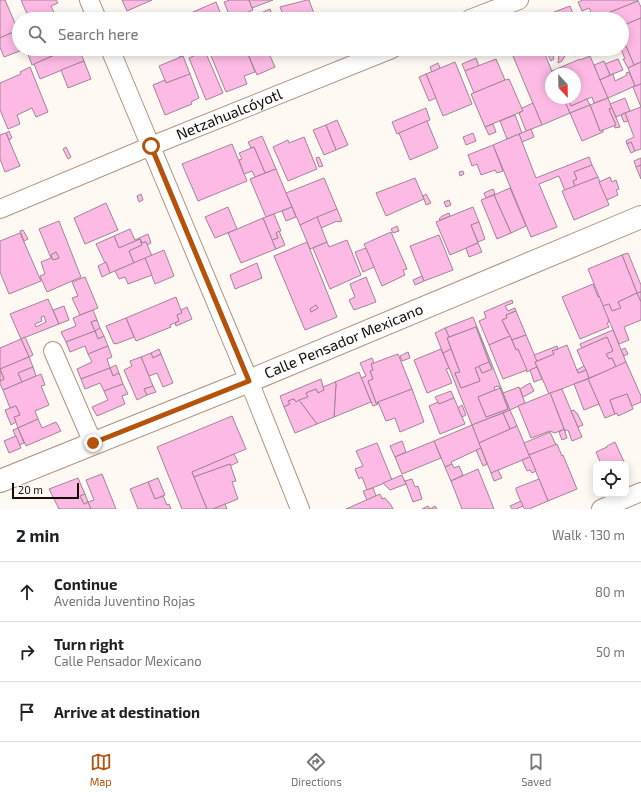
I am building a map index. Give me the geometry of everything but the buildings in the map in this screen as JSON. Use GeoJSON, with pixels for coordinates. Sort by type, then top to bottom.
{"type":"FeatureCollection","features":[{"type":"Feature","properties":{"kind":"street"},"geometry":{"type":"LineString","coordinates":[[89,0],[94,12]]}},
{"type":"Feature","properties":{"kind":"street"},"geometry":{"type":"LineString","coordinates":[[488,12],[519,0]]}},
{"type":"Feature","properties":{"kind":"street"},"geometry":{"type":"LineString","coordinates":[[113,56],[249,381],[300,509]]}},
{"type":"Feature","properties":{"kind":"street","name":"Netzahualcóyotl"},"geometry":{"type":"LineString","coordinates":[[0,209],[151,146],[375,56]]}},
{"type":"Feature","properties":{"kind":"street","name":"Calle Pensador Mexicano"},"geometry":{"type":"LineString","coordinates":[[0,481],[249,381],[641,217]]}},
{"type":"Feature","properties":{"kind":"street"},"geometry":{"type":"LineString","coordinates":[[53,351],[93,443]]}},
{"type":"Feature","properties":{"kind":"street"},"geometry":{"type":"LineString","coordinates":[[601,509],[641,492]]}},
{"type":"Feature","properties":{"kind":"route"},"geometry":{"type":"LineString","coordinates":[[93,443],[249,381],[151,146]]}}]}
